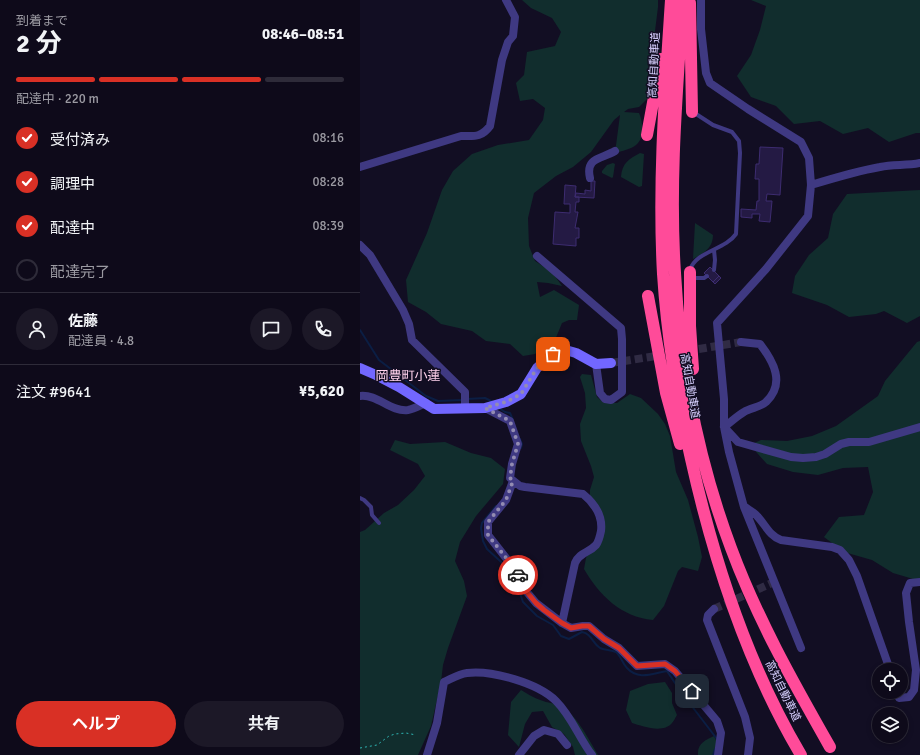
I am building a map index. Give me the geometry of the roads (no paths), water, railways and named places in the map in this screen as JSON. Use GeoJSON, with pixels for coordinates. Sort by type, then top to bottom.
{"type":"FeatureCollection","features":[{"type":"Feature","properties":{"kind":"highway"},"geometry":{"type":"LineString","coordinates":[[647,135],[664,41],[668,0]]}},
{"type":"Feature","properties":{"kind":"highway","name":"高知自動車道"},"geometry":{"type":"LineString","coordinates":[[671,0],[662,175],[663,272],[674,374],[702,510],[734,609],[751,654],[773,702],[801,755]]}},
{"type":"Feature","properties":{"kind":"highway","name":"高知自動車道"},"geometry":{"type":"LineString","coordinates":[[683,0],[675,136],[673,215],[678,319],[686,374],[698,436],[714,496],[731,548],[751,598],[773,644],[830,747]]}},
{"type":"Feature","properties":{"kind":"highway"},"geometry":{"type":"LineString","coordinates":[[690,0],[692,112]]}},
{"type":"Feature","properties":{"kind":"highway"},"geometry":{"type":"LineString","coordinates":[[690,275],[690,326],[693,372],[714,496]]}},
{"type":"Feature","properties":{"kind":"highway"},"geometry":{"type":"LineString","coordinates":[[648,296],[666,393],[679,440],[702,510]]}},
{"type":"Feature","properties":{"kind":"street"},"geometry":{"type":"LineString","coordinates":[[360,167],[461,136],[477,136],[485,133],[490,126],[502,60],[508,42],[513,36],[515,18],[506,0]]}},
{"type":"Feature","properties":{"kind":"street"},"geometry":{"type":"LineString","coordinates":[[701,0],[701,29],[706,72],[710,83],[801,142],[809,158],[811,185],[808,216],[766,269],[717,323],[724,399],[724,427],[729,452],[744,507],[773,582],[801,648]]}},
{"type":"Feature","properties":{"kind":"street"},"geometry":{"type":"LineString","coordinates":[[590,178],[589,167],[593,161],[615,151]]}},
{"type":"Feature","properties":{"kind":"street"},"geometry":{"type":"LineString","coordinates":[[811,185],[858,171],[882,166],[907,166],[920,163]]}},
{"type":"Feature","properties":{"kind":"street"},"geometry":{"type":"LineString","coordinates":[[360,245],[370,255],[403,310],[409,324],[412,340],[465,392],[465,402]]}},
{"type":"Feature","properties":{"kind":"street"},"geometry":{"type":"LineString","coordinates":[[537,256],[621,328],[622,392],[611,400],[604,399],[600,393],[596,364]]}},
{"type":"Feature","properties":{"kind":"street"},"geometry":{"type":"LineString","coordinates":[[724,427],[744,411],[766,403],[774,390],[776,376],[775,368],[769,357],[760,344],[741,342]]}},
{"type":"Feature","properties":{"kind":"street"},"geometry":{"type":"LineString","coordinates":[[360,368],[376,375],[434,409],[465,402],[493,406],[521,394],[537,368],[556,351],[562,349],[576,353],[596,364],[611,363]]}},
{"type":"Feature","properties":{"kind":"street"},"geometry":{"type":"LineString","coordinates":[[360,396],[367,395],[391,408],[408,410],[426,403]]}},
{"type":"Feature","properties":{"kind":"street"},"geometry":{"type":"LineString","coordinates":[[493,406],[510,421],[518,444],[512,464],[512,480],[506,500],[488,522],[488,535],[514,568],[526,591],[536,603],[562,623],[571,628],[589,626],[604,639],[619,648],[637,666],[665,664],[675,671],[717,722],[721,733],[718,755]]}},
{"type":"Feature","properties":{"kind":"street"},"geometry":{"type":"LineString","coordinates":[[724,427],[738,442],[791,457],[803,458],[825,454],[841,444],[849,442],[869,442],[920,427]]}},
{"type":"Feature","properties":{"kind":"street"},"geometry":{"type":"LineString","coordinates":[[512,480],[520,486],[525,487],[583,494],[597,509],[602,523],[599,540],[595,547],[578,557],[575,563],[562,623]]}},
{"type":"Feature","properties":{"kind":"street"},"geometry":{"type":"LineString","coordinates":[[744,507],[757,516],[772,536],[776,538],[832,547],[840,550],[849,560],[856,576],[887,663]]}},
{"type":"Feature","properties":{"kind":"street"},"geometry":{"type":"LineString","coordinates":[[908,697],[914,690],[916,670],[906,593],[910,583],[920,582]]}},
{"type":"Feature","properties":{"kind":"street"},"geometry":{"type":"LineString","coordinates":[[714,609],[708,615],[707,620],[745,717],[750,738],[748,755]]}},
{"type":"Feature","properties":{"kind":"street"},"geometry":{"type":"LineString","coordinates":[[428,755],[437,723],[444,682],[466,673],[480,672],[518,680],[540,690],[555,700],[570,717],[592,755]]}},
{"type":"Feature","properties":{"kind":"street"},"geometry":{"type":"LineString","coordinates":[[519,755],[534,736],[544,730],[558,734],[567,745]]}},
{"type":"Feature","properties":{"kind":"lane"},"geometry":{"type":"LineString","coordinates":[[692,112],[713,124],[732,132],[739,141],[736,234],[732,240],[699,258],[692,265],[690,275],[704,278],[708,276]]}},
{"type":"Feature","properties":{"kind":"lane"},"geometry":{"type":"LineString","coordinates":[[714,250],[716,260],[714,270]]}},
{"type":"Feature","properties":{"kind":"lane"},"geometry":{"type":"LineString","coordinates":[[360,498],[371,507],[372,515],[379,523]]}},
{"type":"Feature","properties":{"kind":"waterway"},"geometry":{"type":"LineString","coordinates":[[360,330],[379,360],[426,396],[438,401],[463,400]]}},
{"type":"Feature","properties":{"kind":"waterway"},"geometry":{"type":"LineString","coordinates":[[467,399],[485,398],[493,402]]}},
{"type":"Feature","properties":{"kind":"waterway"},"geometry":{"type":"LineString","coordinates":[[499,408],[510,413],[513,420]]}},
{"type":"Feature","properties":{"kind":"waterway"},"geometry":{"type":"LineString","coordinates":[[520,439],[522,444],[521,448]]}},
{"type":"Feature","properties":{"kind":"waterway"},"geometry":{"type":"LineString","coordinates":[[496,506],[482,523],[481,528],[483,541],[487,549],[511,571]]}},
{"type":"Feature","properties":{"kind":"waterway"},"geometry":{"type":"LineString","coordinates":[[514,576],[523,602],[537,616],[553,625],[561,636],[569,639],[582,632],[585,633],[600,648],[616,652],[627,668],[636,674],[646,675],[667,671],[717,739]]}},
{"type":"Feature","properties":{"kind":"waterway"},"geometry":{"type":"LineString","coordinates":[[713,755],[715,749]]}},
{"type":"Feature","properties":{"kind":"tunnel"},"geometry":{"type":"LineString","coordinates":[[687,351],[741,342]]}},
{"type":"Feature","properties":{"kind":"tunnel"},"geometry":{"type":"LineString","coordinates":[[611,363],[663,355]]}},
{"type":"Feature","properties":{"kind":"tunnel"},"geometry":{"type":"LineString","coordinates":[[714,609],[772,583]]}},
{"type":"Feature","properties":{"kind":"district","name":"岡豊町小蓮"},"geometry":{"type":"Point","coordinates":[408,376]}}]}
